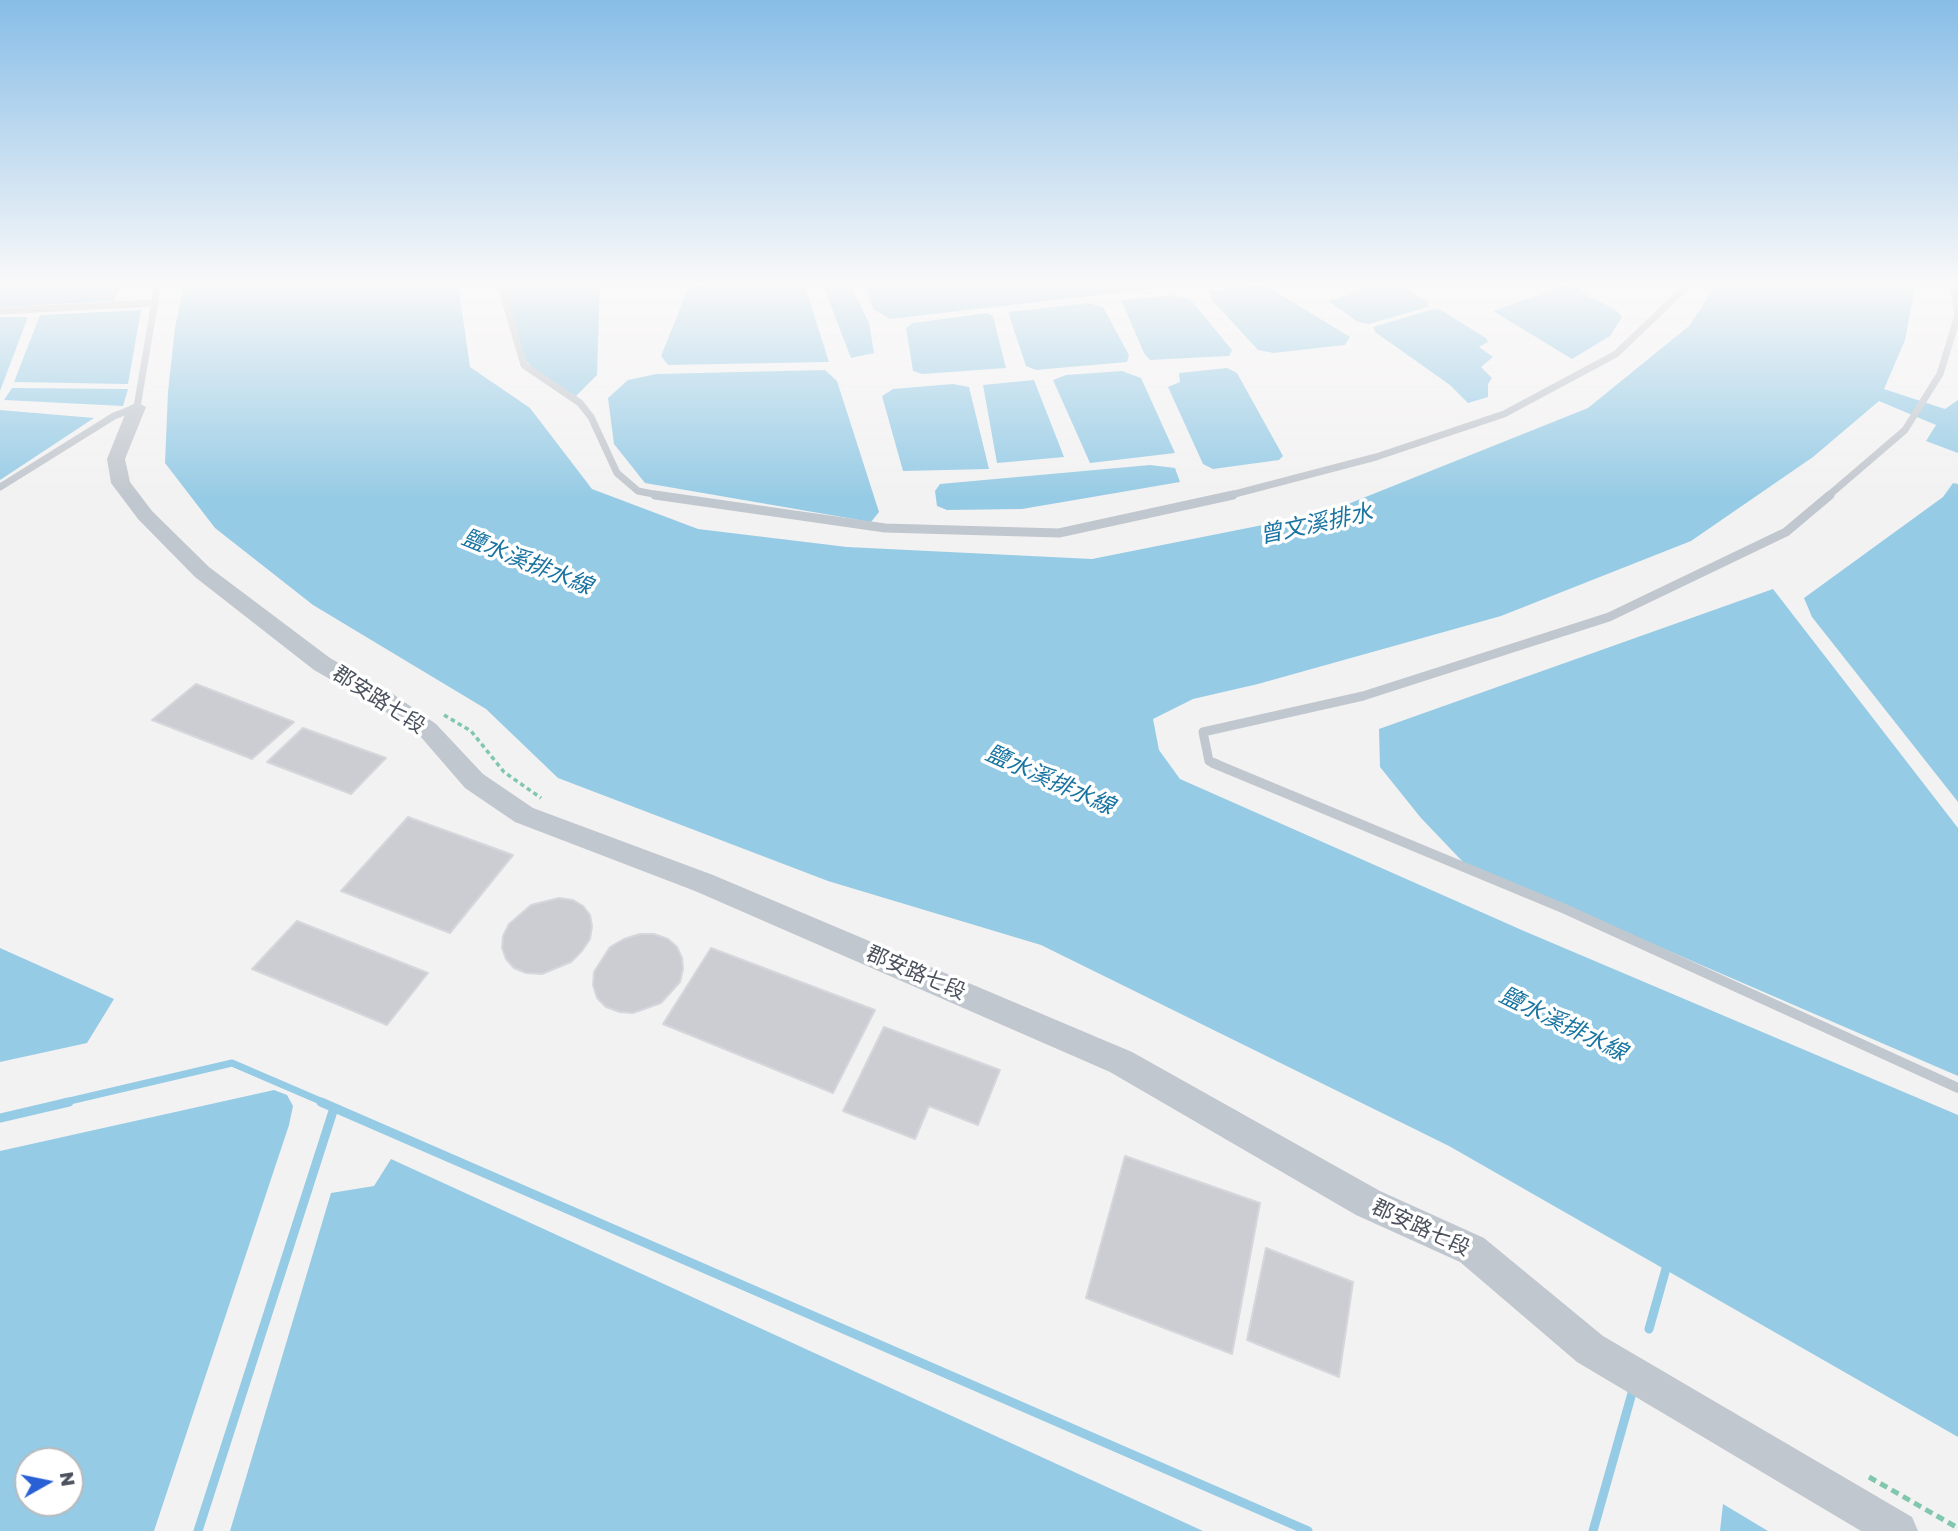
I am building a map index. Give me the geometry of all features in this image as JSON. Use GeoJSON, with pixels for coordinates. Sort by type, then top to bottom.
{"type":"FeatureCollection","features":[{"type":"Feature","properties":{"kind":"street","name":"郡安路七段"},"geometry":{"type":"LineString","coordinates":[[137,407],[116,459],[121,482],[145,515],[202,572],[322,664],[385,700],[428,730],[474,781],[524,814],[704,883],[1121,1062],[1368,1203],[1472,1250],[1590,1349],[1898,1531]]}},
{"type":"Feature","properties":{"kind":"lane","name":"郡安路七段"},"geometry":{"type":"LineString","coordinates":[[137,407],[145,354]]}},
{"type":"Feature","properties":{"kind":"lane"},"geometry":{"type":"LineString","coordinates":[[521,354],[524,365],[580,403],[591,417],[617,473],[638,491],[687,501],[885,527],[1059,533],[1205,502],[1376,457],[1504,414],[1615,354]]}},
{"type":"Feature","properties":{"kind":"lane"},"geometry":{"type":"LineString","coordinates":[[1946,354],[1940,374],[1905,430],[1786,532],[1609,617],[1363,696],[1203,732],[1209,761],[1566,909],[1958,1088]]}},
{"type":"Feature","properties":{"kind":"lane"},"geometry":{"type":"LineString","coordinates":[[0,487],[114,416],[137,407]]}},
{"type":"Feature","properties":{"kind":"water"},"geometry":{"type":"Polygon","coordinates":[[[0,354],[14,354],[0,391],[0,354]]]}},
{"type":"Feature","properties":{"kind":"water"},"geometry":{"type":"Polygon","coordinates":[[[25,354],[133,354],[128,384],[14,382],[25,354]]]}},
{"type":"Feature","properties":{"kind":"water"},"geometry":{"type":"Polygon","coordinates":[[[172,354],[468,354],[470,367],[530,408],[592,489],[698,529],[847,547],[1092,559],[1328,512],[1588,408],[1654,354],[1899,354],[1884,389],[1945,409],[1958,400],[1958,453],[1926,441],[1936,425],[1879,401],[1813,457],[1691,541],[1501,616],[1258,684],[1193,699],[1153,719],[1159,750],[1180,779],[1524,931],[1958,1115],[1958,1437],[1449,1146],[1041,945],[828,881],[558,778],[486,709],[313,605],[215,528],[165,463],[172,354]]]}},
{"type":"Feature","properties":{"kind":"water"},"geometry":{"type":"Polygon","coordinates":[[[522,354],[598,354],[597,375],[576,396],[545,379],[522,354]]]}},
{"type":"Feature","properties":{"kind":"water"},"geometry":{"type":"Polygon","coordinates":[[[827,354],[829,362],[668,365],[661,356],[827,354]]]}},
{"type":"Feature","properties":{"kind":"water"},"geometry":{"type":"Polygon","coordinates":[[[850,354],[867,354],[851,358],[850,354]]]}},
{"type":"Feature","properties":{"kind":"water"},"geometry":{"type":"Polygon","coordinates":[[[910,354],[1003,354],[1006,368],[922,374],[913,371],[910,354]]]}},
{"type":"Feature","properties":{"kind":"water"},"geometry":{"type":"Polygon","coordinates":[[[1022,354],[1129,355],[1127,362],[1036,370],[1026,366],[1022,354]]]}},
{"type":"Feature","properties":{"kind":"water"},"geometry":{"type":"Polygon","coordinates":[[[1145,354],[1230,354],[1229,356],[1150,360],[1145,354]]]}},
{"type":"Feature","properties":{"kind":"water"},"geometry":{"type":"Polygon","coordinates":[[[1407,354],[1489,354],[1493,357],[1481,367],[1492,378],[1488,384],[1488,397],[1468,403],[1450,385],[1407,354]]]}},
{"type":"Feature","properties":{"kind":"water"},"geometry":{"type":"Polygon","coordinates":[[[1565,354],[1580,354],[1572,359],[1565,354]]]}},
{"type":"Feature","properties":{"kind":"water"},"geometry":{"type":"Polygon","coordinates":[[[1227,368],[1237,373],[1283,456],[1279,460],[1213,469],[1203,464],[1168,387],[1180,382],[1179,373],[1227,368]]]}},
{"type":"Feature","properties":{"kind":"water"},"geometry":{"type":"Polygon","coordinates":[[[825,370],[837,381],[879,512],[871,522],[645,483],[614,444],[608,398],[628,380],[656,374],[825,370]]]}},
{"type":"Feature","properties":{"kind":"water"},"geometry":{"type":"Polygon","coordinates":[[[1122,371],[1141,378],[1175,453],[1090,463],[1053,380],[1066,375],[1122,371]]]}},
{"type":"Feature","properties":{"kind":"water"},"geometry":{"type":"Polygon","coordinates":[[[1034,380],[1064,457],[997,463],[983,385],[1034,380]]]}},
{"type":"Feature","properties":{"kind":"water"},"geometry":{"type":"Polygon","coordinates":[[[953,384],[969,387],[989,469],[903,471],[882,396],[893,389],[953,384]]]}},
{"type":"Feature","properties":{"kind":"water"},"geometry":{"type":"Polygon","coordinates":[[[12,388],[128,389],[123,406],[4,400],[12,388]]]}},
{"type":"Feature","properties":{"kind":"water"},"geometry":{"type":"Polygon","coordinates":[[[0,410],[94,418],[0,480],[0,410]]]}},
{"type":"Feature","properties":{"kind":"water"},"geometry":{"type":"Polygon","coordinates":[[[1150,465],[1175,468],[1180,482],[1022,509],[947,510],[937,506],[935,491],[940,484],[1150,465]]]}},
{"type":"Feature","properties":{"kind":"water"},"geometry":{"type":"Polygon","coordinates":[[[1953,483],[1958,484],[1958,802],[1812,617],[1804,598],[1943,497],[1953,483]]]}},
{"type":"Feature","properties":{"kind":"water"},"geometry":{"type":"Polygon","coordinates":[[[1773,589],[1958,828],[1958,1076],[1463,862],[1421,818],[1380,767],[1379,729],[1773,589]]]}},
{"type":"Feature","properties":{"kind":"water"},"geometry":{"type":"Polygon","coordinates":[[[0,948],[114,999],[87,1043],[0,1062],[0,948]]]}},
{"type":"Feature","properties":{"kind":"water"},"geometry":{"type":"Polygon","coordinates":[[[274,1090],[287,1095],[293,1106],[289,1125],[154,1531],[0,1531],[0,1151],[274,1090]]]}},
{"type":"Feature","properties":{"kind":"water"},"geometry":{"type":"Polygon","coordinates":[[[391,1159],[1203,1531],[230,1531],[331,1193],[374,1186],[391,1159]]]}},
{"type":"Feature","properties":{"kind":"water"},"geometry":{"type":"Polygon","coordinates":[[[1723,1504],[1768,1531],[1720,1531],[1723,1504]]]}},
{"type":"Feature","properties":{"kind":"building"},"geometry":{"type":"Polygon","coordinates":[[[196,684],[294,722],[252,759],[152,720],[196,684]]]}},
{"type":"Feature","properties":{"kind":"building"},"geometry":{"type":"Polygon","coordinates":[[[303,728],[386,758],[351,794],[267,762],[303,728]]]}},
{"type":"Feature","properties":{"kind":"building"},"geometry":{"type":"Polygon","coordinates":[[[408,817],[513,855],[450,933],[341,891],[408,817]]]}},
{"type":"Feature","properties":{"kind":"building"},"geometry":{"type":"Polygon","coordinates":[[[559,898],[573,900],[583,906],[590,915],[590,939],[571,962],[542,974],[526,973],[514,968],[506,959],[502,948],[503,936],[509,924],[531,905],[559,898]]]}},
{"type":"Feature","properties":{"kind":"building"},"geometry":{"type":"Polygon","coordinates":[[[297,921],[428,973],[387,1025],[252,969],[297,921]]]}},
{"type":"Feature","properties":{"kind":"building"},"geometry":{"type":"Polygon","coordinates":[[[640,934],[654,934],[668,939],[677,947],[683,969],[680,982],[661,1003],[633,1013],[606,1007],[597,998],[593,985],[594,972],[610,947],[640,934]]]}},
{"type":"Feature","properties":{"kind":"building"},"geometry":{"type":"Polygon","coordinates":[[[711,948],[875,1010],[833,1093],[663,1024],[711,948]]]}},
{"type":"Feature","properties":{"kind":"building"},"geometry":{"type":"Polygon","coordinates":[[[884,1027],[1000,1070],[978,1125],[929,1106],[915,1139],[843,1111],[884,1027]]]}},
{"type":"Feature","properties":{"kind":"building"},"geometry":{"type":"Polygon","coordinates":[[[1125,1156],[1260,1203],[1232,1354],[1086,1298],[1125,1156]]]}},
{"type":"Feature","properties":{"kind":"building"},"geometry":{"type":"Polygon","coordinates":[[[1266,1248],[1353,1282],[1339,1377],[1247,1340],[1266,1248]]]}},
{"type":"Feature","properties":{"kind":"waterway"},"geometry":{"type":"LineString","coordinates":[[61,1103],[232,1063],[325,1103]]}},
{"type":"Feature","properties":{"kind":"waterway"},"geometry":{"type":"LineString","coordinates":[[0,1118],[69,1102]]}},
{"type":"Feature","properties":{"kind":"waterway"},"geometry":{"type":"LineString","coordinates":[[321,1102],[1308,1531]]}},
{"type":"Feature","properties":{"kind":"waterway"},"geometry":{"type":"LineString","coordinates":[[198,1531],[334,1108]]}},
{"type":"Feature","properties":{"kind":"waterway"},"geometry":{"type":"LineString","coordinates":[[1649,1329],[1667,1265]]}},
{"type":"Feature","properties":{"kind":"waterway"},"geometry":{"type":"LineString","coordinates":[[1593,1531],[1634,1386]]}},
{"type":"Feature","properties":{"kind":"water label","name":"曾文溪排水"},"geometry":{"type":"Point","coordinates":[1316,524]}},
{"type":"Feature","properties":{"kind":"water label","name":"鹽水溪排水線"},"geometry":{"type":"Point","coordinates":[527,562]}},
{"type":"Feature","properties":{"kind":"water label","name":"鹽水溪排水線"},"geometry":{"type":"Point","coordinates":[1050,780]}},
{"type":"Feature","properties":{"kind":"water label","name":"鹽水溪排水線"},"geometry":{"type":"Point","coordinates":[1563,1024]}}]}
